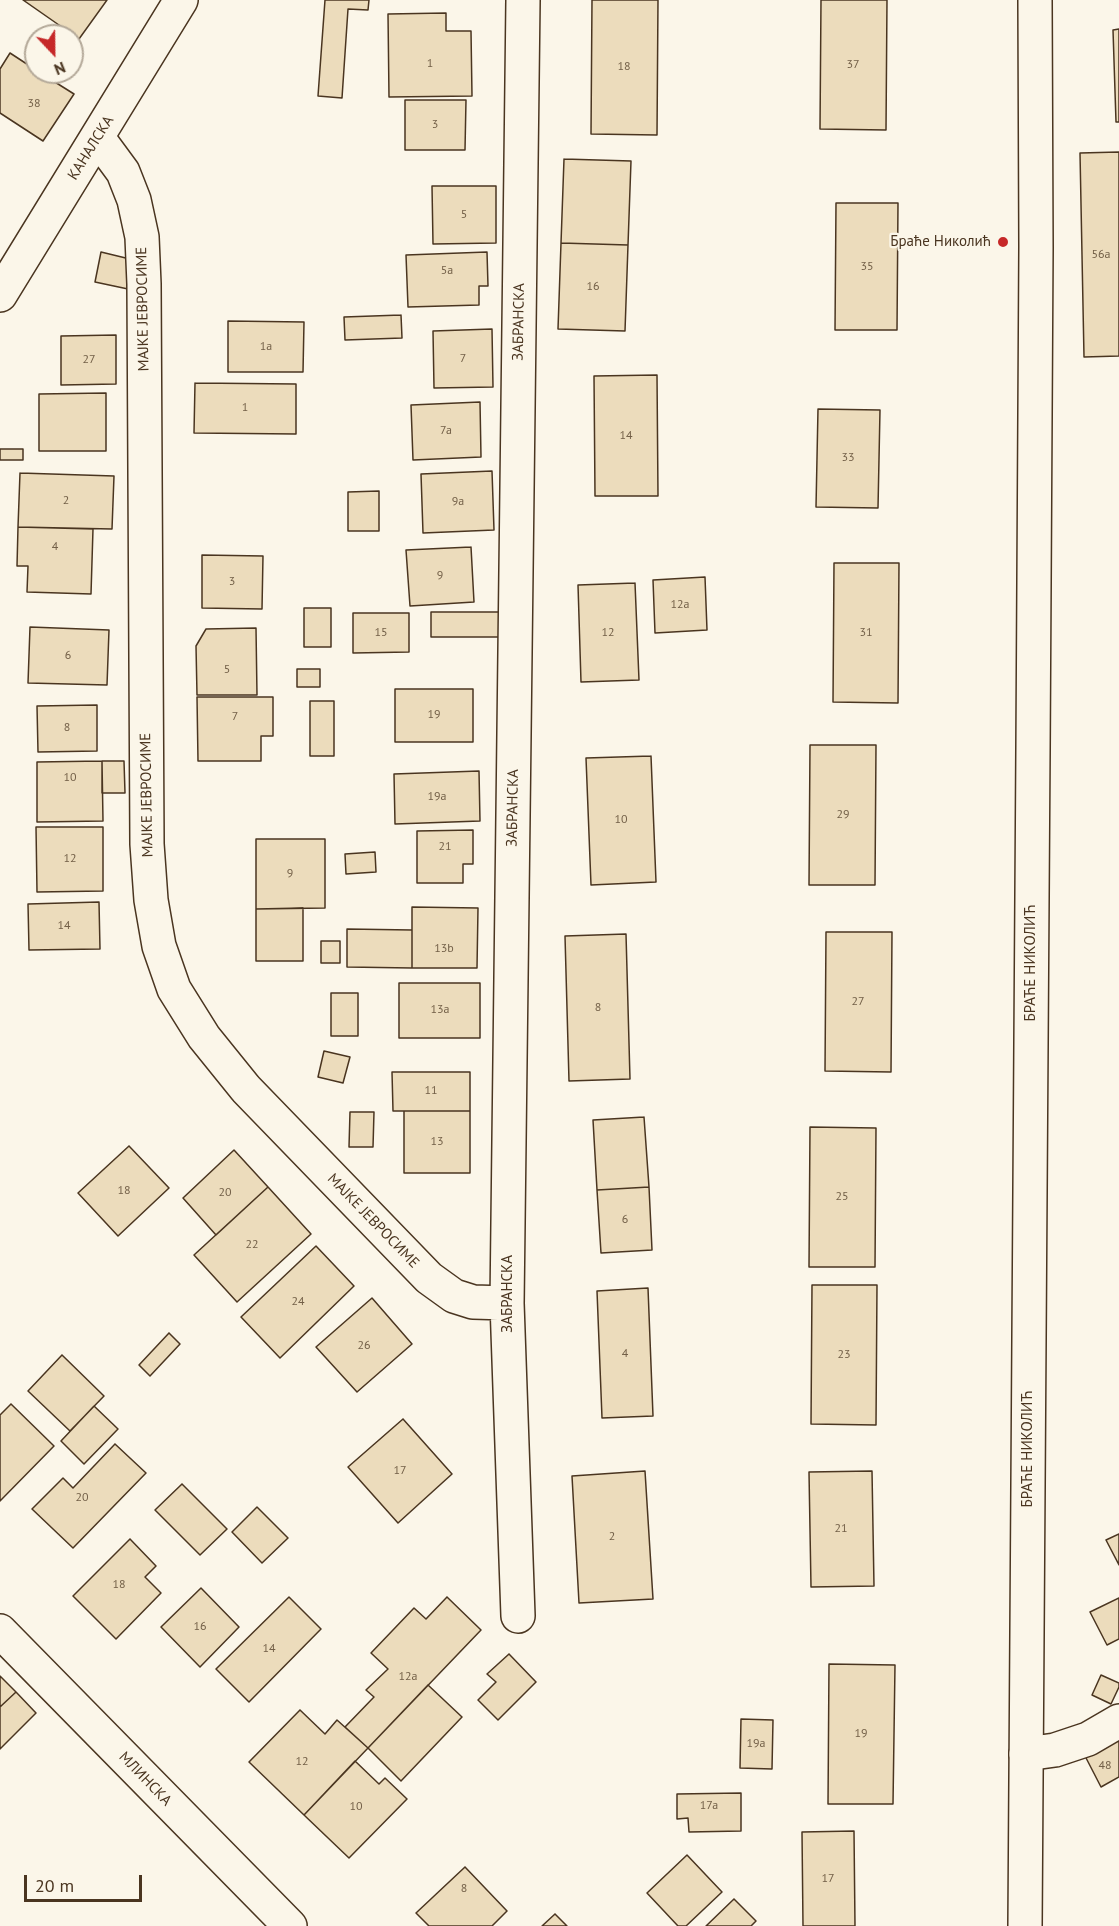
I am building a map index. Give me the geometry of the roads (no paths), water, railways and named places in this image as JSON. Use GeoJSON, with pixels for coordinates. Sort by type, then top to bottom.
{"type":"FeatureCollection","features":[{"type":"Feature","properties":{"kind":"street","name":"КАНАЛСКА"},"geometry":{"type":"LineString","coordinates":[[0,296],[182,0]]}},
{"type":"Feature","properties":{"kind":"street","name":"ЗАБРАНСКА"},"geometry":{"type":"LineString","coordinates":[[518,1616],[507,1303],[523,0]]}},
{"type":"Feature","properties":{"kind":"street","name":"БРАЋЕ НИКОЛИЋ"},"geometry":{"type":"LineString","coordinates":[[1025,1926],[1036,247],[1035,0]]}},
{"type":"Feature","properties":{"kind":"street","name":"МАЈКЕ ЈЕВРОСИМЕ"},"geometry":{"type":"LineString","coordinates":[[98,138],[123,172],[135,200],[142,237],[147,844],[151,900],[159,946],[174,989],[204,1037],[246,1089],[429,1278],[454,1296],[473,1302],[507,1303]]}},
{"type":"Feature","properties":{"kind":"street","name":"МЛИНСКА"},"geometry":{"type":"LineString","coordinates":[[0,1631],[290,1926]]}},
{"type":"Feature","properties":{"kind":"street"},"geometry":{"type":"LineString","coordinates":[[1026,1754],[1055,1750],[1088,1739],[1119,1721]]}},
{"type":"Feature","properties":{"kind":"place","name":"Браће Николић"},"geometry":{"type":"Point","coordinates":[1003,242]}}]}
